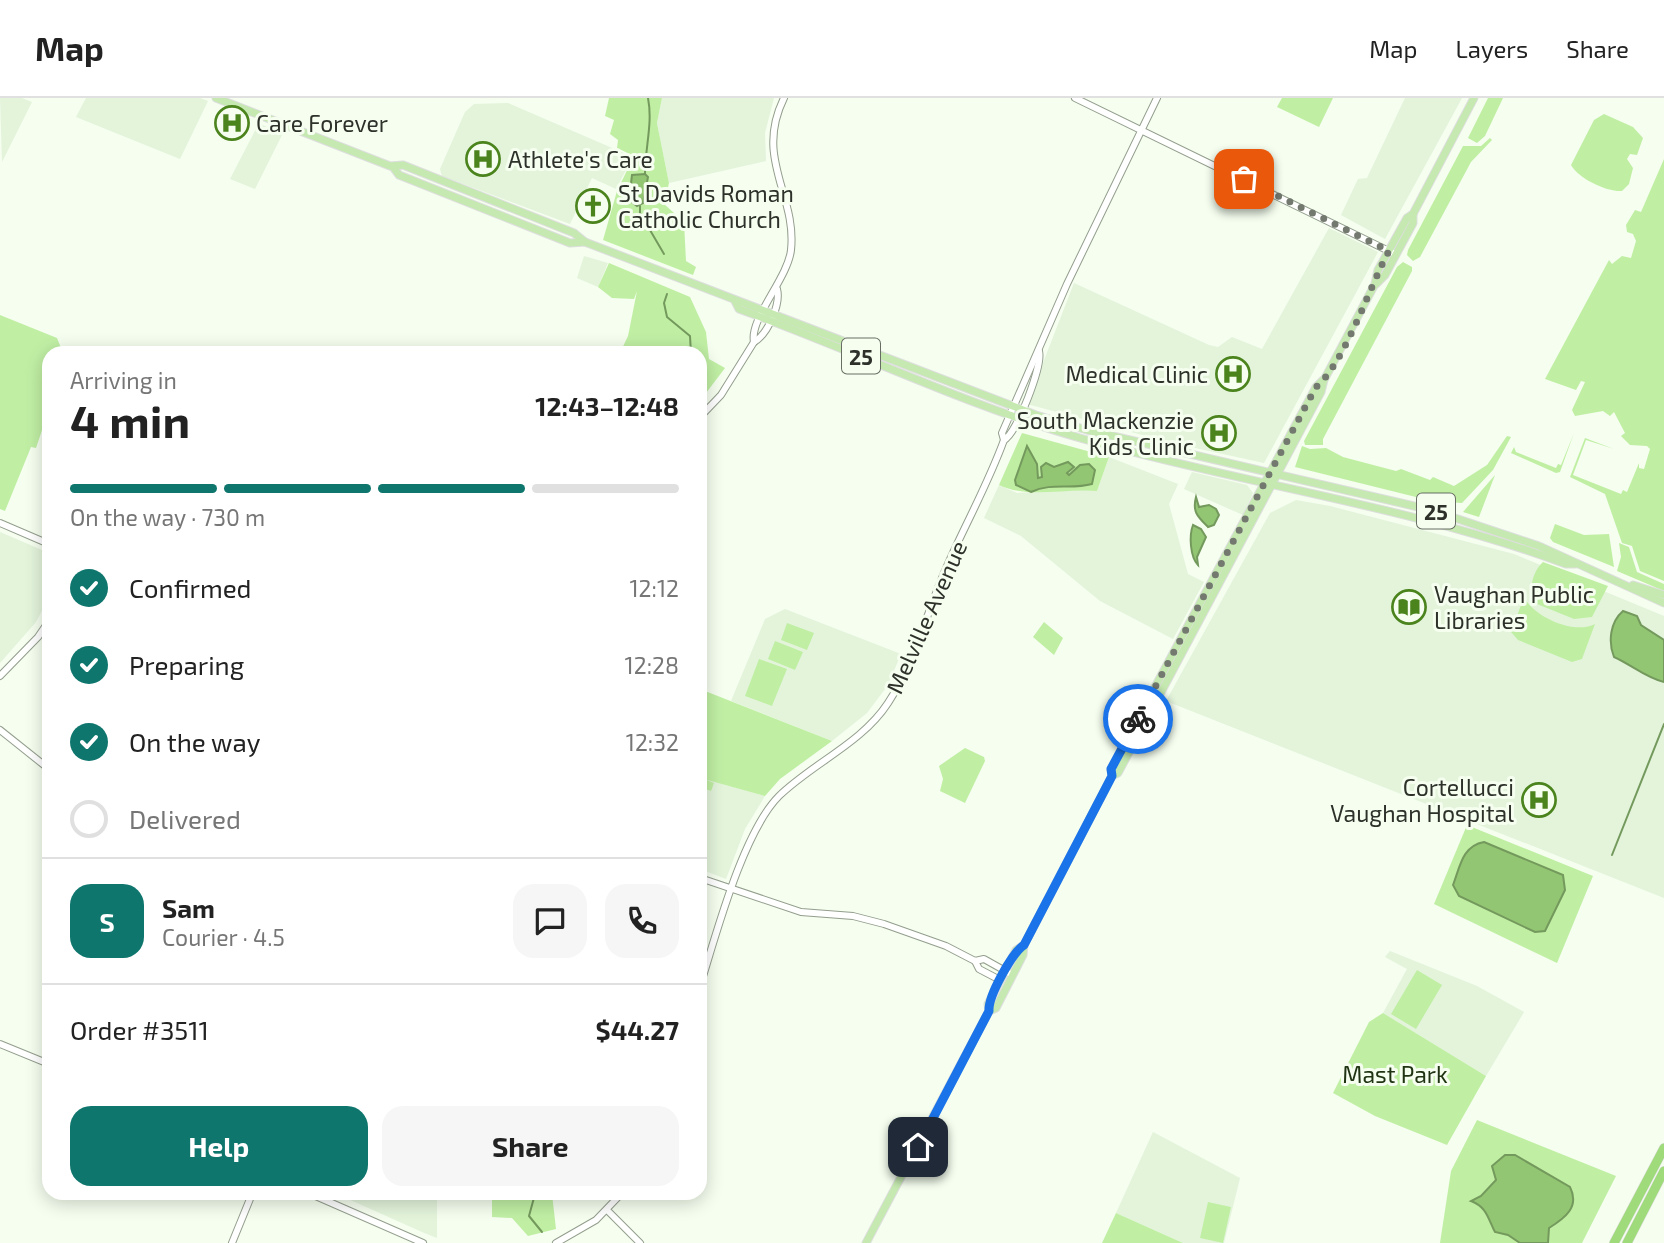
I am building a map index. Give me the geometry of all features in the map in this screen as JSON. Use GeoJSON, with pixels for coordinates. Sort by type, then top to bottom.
{"type":"FeatureCollection","features":[{"type":"Feature","properties":{"kind":"highway"},"geometry":{"type":"LineString","coordinates":[[1614,1243],[1663,1151],[1663,1137]]}},
{"type":"Feature","properties":{"kind":"highway"},"geometry":{"type":"LineString","coordinates":[[1627,1243],[1664,1171]]}},
{"type":"Feature","properties":{"kind":"main road","name":"25"},"geometry":{"type":"LineString","coordinates":[[216,98],[393,167],[398,175],[570,243],[585,242],[1083,439],[1441,523],[1566,564],[1576,564]]}},
{"type":"Feature","properties":{"kind":"main road"},"geometry":{"type":"LineString","coordinates":[[989,1011],[996,1008],[1013,975],[1023,955],[1024,945],[1112,776],[1111,769],[1170,656],[1321,392],[1324,380],[1376,284],[1385,275],[1392,253],[1413,223],[1413,214],[1474,98]]}},
{"type":"Feature","properties":{"kind":"main road","name":"25"},"geometry":{"type":"LineString","coordinates":[[1016,413],[1431,510],[1539,546],[1629,585],[1664,595]]}},
{"type":"Feature","properties":{"kind":"main road","name":"25"},"geometry":{"type":"LineString","coordinates":[[1629,585],[1664,603]]}},
{"type":"Feature","properties":{"kind":"main road"},"geometry":{"type":"LineString","coordinates":[[866,1243],[989,1011],[988,1004],[1000,980],[1016,950],[1024,945]]}},
{"type":"Feature","properties":{"kind":"street"},"geometry":{"type":"LineString","coordinates":[[707,409],[720,395],[754,342],[761,338],[779,297],[777,289],[791,250],[772,143],[775,119],[784,98]]}},
{"type":"Feature","properties":{"kind":"street"},"geometry":{"type":"LineString","coordinates":[[1075,98],[1392,253]]}},
{"type":"Feature","properties":{"kind":"street","name":"Melville Avenue"},"geometry":{"type":"LineString","coordinates":[[707,965],[732,889],[765,813],[794,783],[874,721],[895,691],[1004,440],[1009,437],[1033,358],[1039,351],[1067,284],[1157,98]]}},
{"type":"Feature","properties":{"kind":"street"},"geometry":{"type":"LineString","coordinates":[[754,342],[752,334],[771,293],[777,289]]}},
{"type":"Feature","properties":{"kind":"street"},"geometry":{"type":"LineString","coordinates":[[0,523],[42,541]]}},
{"type":"Feature","properties":{"kind":"street"},"geometry":{"type":"LineString","coordinates":[[0,676],[42,631]]}},
{"type":"Feature","properties":{"kind":"street"},"geometry":{"type":"LineString","coordinates":[[0,730],[42,763]]}},
{"type":"Feature","properties":{"kind":"street"},"geometry":{"type":"LineString","coordinates":[[707,880],[801,912],[853,916],[884,924],[946,946],[975,961],[984,960],[1013,975]]}},
{"type":"Feature","properties":{"kind":"street"},"geometry":{"type":"LineString","coordinates":[[975,961],[979,969],[1000,980]]}},
{"type":"Feature","properties":{"kind":"street"},"geometry":{"type":"LineString","coordinates":[[0,1044],[42,1061]]}},
{"type":"Feature","properties":{"kind":"street"},"geometry":{"type":"LineString","coordinates":[[232,1243],[251,1200]]}},
{"type":"Feature","properties":{"kind":"street"},"geometry":{"type":"LineString","coordinates":[[325,1200],[423,1243]]}},
{"type":"Feature","properties":{"kind":"street"},"geometry":{"type":"LineString","coordinates":[[556,1243],[586,1226],[616,1200]]}},
{"type":"Feature","properties":{"kind":"street"},"geometry":{"type":"LineString","coordinates":[[607,1210],[640,1243]]}},
{"type":"Feature","properties":{"kind":"shaded area"},"geometry":{"type":"Polygon","coordinates":[[[0,98],[22,98],[32,102],[2,162],[0,98]]]}},
{"type":"Feature","properties":{"kind":"shaded area"},"geometry":{"type":"Polygon","coordinates":[[[86,98],[200,98],[208,101],[180,159],[76,117],[86,98]]]}},
{"type":"Feature","properties":{"kind":"shaded area"},"geometry":{"type":"Polygon","coordinates":[[[662,98],[774,98],[765,133],[766,161],[669,183],[657,123],[662,98]]]}},
{"type":"Feature","properties":{"kind":"shaded area"},"geometry":{"type":"Polygon","coordinates":[[[1405,98],[1462,98],[1385,239],[1341,215],[1358,179],[1367,178],[1405,98]]]}},
{"type":"Feature","properties":{"kind":"shaded area"},"geometry":{"type":"Polygon","coordinates":[[[508,103],[633,157],[616,189],[592,178],[570,224],[442,176],[440,169],[465,112],[474,104],[508,103]]]}},
{"type":"Feature","properties":{"kind":"shaded area"},"geometry":{"type":"Polygon","coordinates":[[[259,123],[282,135],[255,189],[230,179],[259,123]]]}},
{"type":"Feature","properties":{"kind":"shaded area"},"geometry":{"type":"Polygon","coordinates":[[[645,174],[648,177],[643,203],[637,206],[629,200],[632,175],[645,174]]]}},
{"type":"Feature","properties":{"kind":"shaded area"},"geometry":{"type":"Polygon","coordinates":[[[1329,228],[1378,252],[1264,463],[1168,442],[1027,404],[1074,283],[1209,345],[1218,347],[1232,337],[1262,349],[1329,228]]]}},
{"type":"Feature","properties":{"kind":"shaded area"},"geometry":{"type":"Polygon","coordinates":[[[584,256],[608,263],[598,287],[577,278],[584,256]]]}},
{"type":"Feature","properties":{"kind":"shaded area"},"geometry":{"type":"Polygon","coordinates":[[[1027,446],[1037,464],[1038,478],[1042,477],[1041,467],[1046,463],[1054,467],[1068,462],[1074,467],[1067,473],[1069,475],[1080,465],[1089,464],[1095,470],[1092,484],[1046,487],[1031,492],[1016,485],[1015,480],[1027,446]]]}},
{"type":"Feature","properties":{"kind":"shaded area"},"geometry":{"type":"Polygon","coordinates":[[[1109,457],[1178,484],[1169,504],[1188,574],[1204,582],[1173,639],[1100,601],[1021,536],[984,518],[999,485],[1017,493],[1072,489],[1097,491],[1109,457]]]}},
{"type":"Feature","properties":{"kind":"shaded area"},"geometry":{"type":"Polygon","coordinates":[[[1192,472],[1247,485],[1253,493],[1243,515],[1184,489],[1192,472]]]}},
{"type":"Feature","properties":{"kind":"shaded area"},"geometry":{"type":"Polygon","coordinates":[[[1196,497],[1199,507],[1209,505],[1216,509],[1219,515],[1214,525],[1208,527],[1199,517],[1195,510],[1196,497]]]}},
{"type":"Feature","properties":{"kind":"shaded area","name":"Cortellucci Vaughan Hospital"},"geometry":{"type":"Polygon","coordinates":[[[1296,500],[1330,506],[1514,554],[1664,616],[1664,898],[1166,701],[1270,513],[1296,500]]]}},
{"type":"Feature","properties":{"kind":"shaded area"},"geometry":{"type":"Polygon","coordinates":[[[1193,525],[1201,529],[1206,537],[1197,557],[1198,565],[1191,546],[1193,525]]]}},
{"type":"Feature","properties":{"kind":"shaded area"},"geometry":{"type":"Polygon","coordinates":[[[0,532],[42,550],[42,610],[36,622],[0,663],[0,532]]]}},
{"type":"Feature","properties":{"kind":"shaded area"},"geometry":{"type":"Polygon","coordinates":[[[785,609],[901,654],[888,685],[867,713],[832,741],[731,701],[765,619],[785,609]]]}},
{"type":"Feature","properties":{"kind":"shaded area"},"geometry":{"type":"Polygon","coordinates":[[[1623,611],[1637,616],[1641,625],[1664,640],[1664,682],[1651,678],[1614,657],[1611,632],[1623,611]]]}},
{"type":"Feature","properties":{"kind":"shaded area"},"geometry":{"type":"Polygon","coordinates":[[[707,779],[765,796],[745,829],[726,879],[707,872],[707,779]]]}},
{"type":"Feature","properties":{"kind":"shaded area"},"geometry":{"type":"Polygon","coordinates":[[[1484,842],[1563,875],[1565,890],[1545,931],[1535,932],[1459,896],[1453,885],[1463,858],[1471,848],[1484,842]]]}},
{"type":"Feature","properties":{"kind":"shaded area"},"geometry":{"type":"Polygon","coordinates":[[[1390,951],[1477,986],[1524,1012],[1486,1076],[1383,1013],[1407,969],[1385,957],[1390,951]]]}},
{"type":"Feature","properties":{"kind":"shaded area"},"geometry":{"type":"Polygon","coordinates":[[[1153,1132],[1240,1178],[1224,1243],[1183,1243],[1116,1213],[1153,1132]]]}},
{"type":"Feature","properties":{"kind":"shaded area"},"geometry":{"type":"Polygon","coordinates":[[[1505,1155],[1515,1155],[1570,1187],[1573,1194],[1572,1206],[1565,1216],[1549,1228],[1548,1243],[1520,1243],[1508,1235],[1495,1232],[1484,1210],[1471,1201],[1481,1196],[1496,1180],[1492,1166],[1505,1155]]]}},
{"type":"Feature","properties":{"kind":"shaded area"},"geometry":{"type":"Polygon","coordinates":[[[350,1200],[437,1200],[437,1238],[350,1200]]]}},
{"type":"Feature","properties":{"kind":"green space"},"geometry":{"type":"Polygon","coordinates":[[[609,98],[662,98],[657,123],[669,183],[664,204],[684,222],[686,261],[696,267],[693,275],[603,240],[617,191],[634,156],[617,148],[618,140],[610,134],[614,120],[605,116],[609,98]]]}},
{"type":"Feature","properties":{"kind":"green space"},"geometry":{"type":"Polygon","coordinates":[[[1282,98],[1333,98],[1319,127],[1277,107],[1282,98]]]}},
{"type":"Feature","properties":{"kind":"green space"},"geometry":{"type":"Polygon","coordinates":[[[1488,98],[1503,98],[1485,136],[1477,143],[1468,138],[1488,98]]]}},
{"type":"Feature","properties":{"kind":"green space"},"geometry":{"type":"Polygon","coordinates":[[[1604,114],[1633,127],[1643,138],[1637,155],[1630,154],[1627,159],[1633,168],[1629,184],[1622,191],[1594,184],[1571,165],[1594,120],[1604,114]]]}},
{"type":"Feature","properties":{"kind":"green space"},"geometry":{"type":"Polygon","coordinates":[[[1490,138],[1492,140],[1471,162],[1420,257],[1413,261],[1407,255],[1408,250],[1463,146],[1481,146],[1490,138]]]}},
{"type":"Feature","properties":{"kind":"green space"},"geometry":{"type":"Polygon","coordinates":[[[1664,159],[1664,581],[1640,571],[1632,546],[1622,543],[1605,494],[1570,477],[1585,438],[1614,449],[1586,440],[1573,475],[1621,494],[1623,490],[1627,492],[1639,463],[1639,468],[1644,469],[1650,449],[1647,446],[1630,445],[1621,436],[1625,433],[1614,412],[1610,416],[1603,411],[1575,416],[1572,410],[1585,382],[1581,381],[1576,390],[1545,379],[1609,260],[1612,264],[1622,256],[1631,258],[1636,241],[1633,234],[1627,232],[1626,225],[1635,210],[1641,212],[1664,159]]]}},
{"type":"Feature","properties":{"kind":"green space"},"geometry":{"type":"Polygon","coordinates":[[[1403,262],[1412,267],[1412,271],[1323,439],[1323,445],[1305,445],[1304,441],[1397,267],[1403,262]]]}},
{"type":"Feature","properties":{"kind":"green space"},"geometry":{"type":"Polygon","coordinates":[[[609,263],[690,297],[706,332],[709,359],[725,368],[707,392],[707,346],[623,346],[628,336],[637,291],[634,299],[612,298],[598,287],[609,263]]]}},
{"type":"Feature","properties":{"kind":"green space"},"geometry":{"type":"Polygon","coordinates":[[[0,315],[57,338],[60,346],[42,346],[42,430],[36,448],[31,447],[5,511],[0,509],[0,315]]]}},
{"type":"Feature","properties":{"kind":"green space"},"geometry":{"type":"Polygon","coordinates":[[[1022,433],[1109,457],[1097,491],[1034,492],[999,485],[1022,433]]]}},
{"type":"Feature","properties":{"kind":"green space"},"geometry":{"type":"Polygon","coordinates":[[[1574,433],[1560,472],[1556,473],[1511,453],[1514,447],[1516,452],[1556,468],[1558,464],[1561,465],[1574,433]]]}},
{"type":"Feature","properties":{"kind":"green space"},"geometry":{"type":"Polygon","coordinates":[[[1507,436],[1511,437],[1493,470],[1462,503],[1432,501],[1295,467],[1302,446],[1310,449],[1326,448],[1343,457],[1396,471],[1401,469],[1430,480],[1433,477],[1454,486],[1487,465],[1507,436]]]}},
{"type":"Feature","properties":{"kind":"green space"},"geometry":{"type":"Polygon","coordinates":[[[1495,475],[1479,517],[1463,512],[1495,475]]]}},
{"type":"Feature","properties":{"kind":"green space"},"geometry":{"type":"Polygon","coordinates":[[[1555,524],[1584,535],[1609,534],[1614,567],[1553,542],[1550,538],[1555,524]]]}},
{"type":"Feature","properties":{"kind":"green space"},"geometry":{"type":"Polygon","coordinates":[[[1619,543],[1629,547],[1637,572],[1664,584],[1664,591],[1617,571],[1621,557],[1619,543]]]}},
{"type":"Feature","properties":{"kind":"green space"},"geometry":{"type":"Polygon","coordinates":[[[1543,562],[1608,586],[1592,617],[1574,619],[1537,604],[1532,594],[1532,582],[1543,562]]]}},
{"type":"Feature","properties":{"kind":"green space"},"geometry":{"type":"Polygon","coordinates":[[[1524,597],[1536,611],[1555,622],[1576,627],[1595,624],[1582,659],[1572,662],[1518,640],[1511,632],[1524,597]]]}},
{"type":"Feature","properties":{"kind":"green space"},"geometry":{"type":"Polygon","coordinates":[[[1044,622],[1063,638],[1054,655],[1033,637],[1044,622]]]}},
{"type":"Feature","properties":{"kind":"green space"},"geometry":{"type":"Polygon","coordinates":[[[787,623],[814,633],[807,650],[781,640],[787,623]]]}},
{"type":"Feature","properties":{"kind":"green space"},"geometry":{"type":"Polygon","coordinates":[[[775,641],[803,652],[795,670],[768,659],[775,641]]]}},
{"type":"Feature","properties":{"kind":"green space"},"geometry":{"type":"Polygon","coordinates":[[[759,659],[787,669],[772,706],[745,696],[759,659]]]}},
{"type":"Feature","properties":{"kind":"green space"},"geometry":{"type":"Polygon","coordinates":[[[707,692],[832,741],[780,779],[765,796],[707,780],[707,692]]]}},
{"type":"Feature","properties":{"kind":"green space"},"geometry":{"type":"Polygon","coordinates":[[[965,748],[984,757],[985,761],[965,803],[940,791],[943,779],[939,766],[965,748]]]}},
{"type":"Feature","properties":{"kind":"green space"},"geometry":{"type":"Polygon","coordinates":[[[707,780],[714,783],[711,791],[707,790],[707,780]]]}},
{"type":"Feature","properties":{"kind":"green space"},"geometry":{"type":"Polygon","coordinates":[[[1467,825],[1593,876],[1557,963],[1434,904],[1467,825]]]}},
{"type":"Feature","properties":{"kind":"green space"},"geometry":{"type":"Polygon","coordinates":[[[1417,970],[1442,985],[1416,1029],[1391,1014],[1417,970]]]}},
{"type":"Feature","properties":{"kind":"green space","name":"Mast Park"},"geometry":{"type":"Polygon","coordinates":[[[1383,1013],[1486,1076],[1447,1145],[1375,1116],[1333,1093],[1369,1022],[1383,1013]]]}},
{"type":"Feature","properties":{"kind":"green space"},"geometry":{"type":"Polygon","coordinates":[[[1477,1120],[1616,1176],[1582,1243],[1440,1243],[1451,1171],[1477,1120]]]}},
{"type":"Feature","properties":{"kind":"green space"},"geometry":{"type":"Polygon","coordinates":[[[492,1200],[553,1200],[556,1229],[528,1236],[512,1218],[492,1217],[492,1200]]]}},
{"type":"Feature","properties":{"kind":"green space"},"geometry":{"type":"Polygon","coordinates":[[[1208,1202],[1231,1207],[1223,1243],[1200,1238],[1208,1202]]]}},
{"type":"Feature","properties":{"kind":"green space"},"geometry":{"type":"Polygon","coordinates":[[[1116,1213],[1183,1243],[1102,1243],[1116,1213]]]}},
{"type":"Feature","properties":{"kind":"waterway"},"geometry":{"type":"LineString","coordinates":[[645,174],[650,117],[648,98]]}},
{"type":"Feature","properties":{"kind":"waterway"},"geometry":{"type":"LineString","coordinates":[[640,206],[640,213],[664,254]]}},
{"type":"Feature","properties":{"kind":"waterway"},"geometry":{"type":"LineString","coordinates":[[667,294],[664,303],[667,317],[690,336],[691,346]]}},
{"type":"Feature","properties":{"kind":"waterway"},"geometry":{"type":"LineString","coordinates":[[1612,855],[1664,724]]}},
{"type":"Feature","properties":{"kind":"waterway"},"geometry":{"type":"LineString","coordinates":[[533,1200],[529,1216],[542,1232]]}},
{"type":"Feature","properties":{"kind":"way so far"},"geometry":{"type":"LineString","coordinates":[[1138,719],[1316,387],[1324,380],[1376,284],[1378,270],[1389,251],[1244,179]]}},
{"type":"Feature","properties":{"kind":"place","name":"Care Forever"},"geometry":{"type":"Point","coordinates":[232,123]}},
{"type":"Feature","properties":{"kind":"place","name":"Athlete's Care"},"geometry":{"type":"Point","coordinates":[483,159]}},
{"type":"Feature","properties":{"kind":"place","name":"St Davids Roman Catholic Church"},"geometry":{"type":"Point","coordinates":[593,206]}},
{"type":"Feature","properties":{"kind":"place","name":"Medical Clinic"},"geometry":{"type":"Point","coordinates":[1233,374]}},
{"type":"Feature","properties":{"kind":"place","name":"South Mackenzie Kids Clinic"},"geometry":{"type":"Point","coordinates":[1219,433]}},
{"type":"Feature","properties":{"kind":"place","name":"Vaughan Public Libraries"},"geometry":{"type":"Point","coordinates":[1409,607]}},
{"type":"Feature","properties":{"kind":"place","name":"Cortellucci Vaughan Hospital"},"geometry":{"type":"Point","coordinates":[1539,800]}},
{"type":"Feature","properties":{"kind":"route"},"geometry":{"type":"LineString","coordinates":[[918,1147],[989,1011],[988,1004],[998,984],[1016,950],[1024,945],[1112,776],[1111,769],[1138,719]]}}]}
